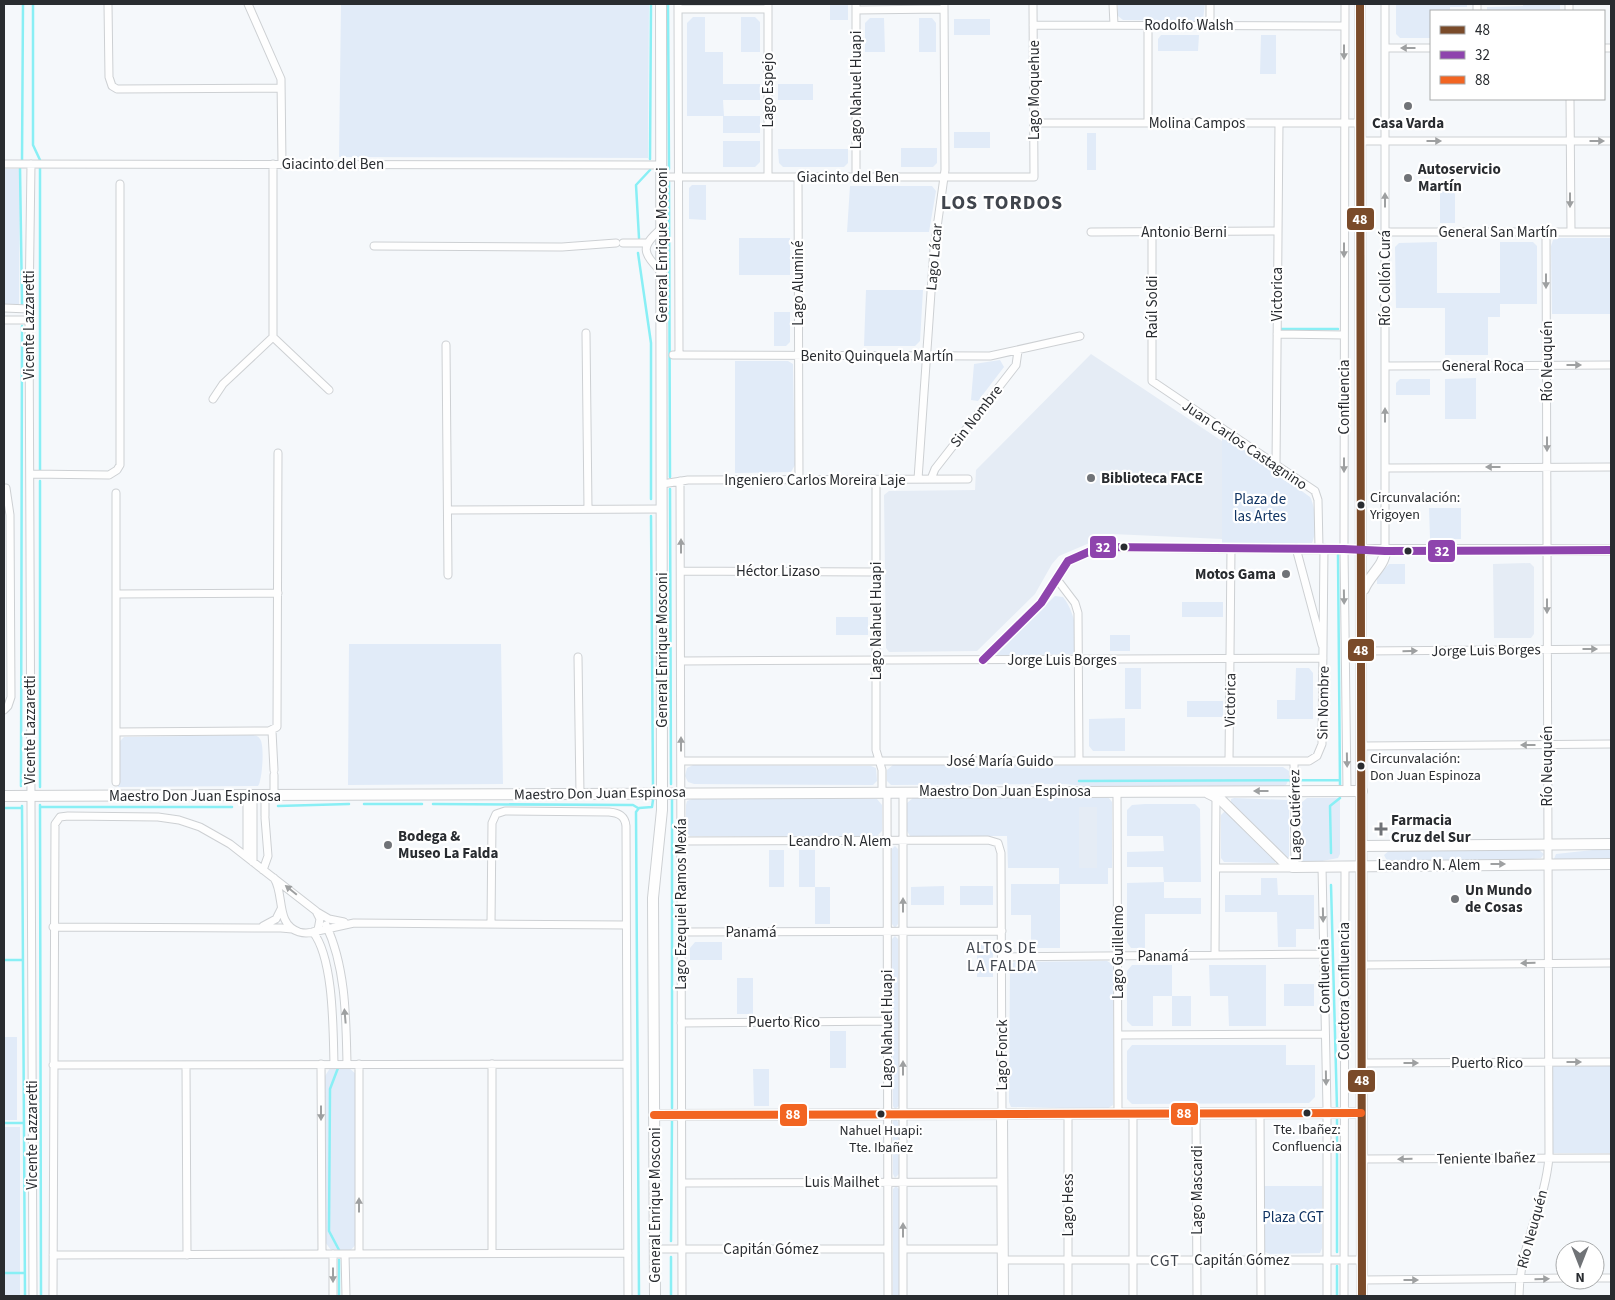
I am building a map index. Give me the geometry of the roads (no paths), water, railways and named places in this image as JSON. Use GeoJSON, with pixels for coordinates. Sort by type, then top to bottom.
{"type":"FeatureCollection","features":[{"type":"Feature","properties":{"kind":"main road","name":"General Enrique Mosconi"},"geometry":{"type":"LineString","coordinates":[[655,1296],[654,892],[662,794],[661,4]]}},
{"type":"Feature","properties":{"kind":"main road"},"geometry":{"type":"LineString","coordinates":[[1360,4],[1362,1296]]}},
{"type":"Feature","properties":{"kind":"main road"},"geometry":{"type":"LineString","coordinates":[[1361,550],[1611,550]]}},
{"type":"Feature","properties":{"kind":"main road"},"geometry":{"type":"LineString","coordinates":[[1362,595],[1368,579],[1384,560],[1385,551]]}},
{"type":"Feature","properties":{"kind":"main road","name":"Maestro Don Juan Espinosa"},"geometry":{"type":"LineString","coordinates":[[4,796],[1197,791],[1294,784],[1347,791],[1362,791]]}},
{"type":"Feature","properties":{"kind":"main road","name":"Maestro Don Juan Espinosa"},"geometry":{"type":"LineString","coordinates":[[1197,791],[1216,796],[1284,863],[1295,868]]}},
{"type":"Feature","properties":{"kind":"main road","name":"Leandro N. Alem"},"geometry":{"type":"LineString","coordinates":[[1362,846],[1611,844]]}},
{"type":"Feature","properties":{"kind":"main road"},"geometry":{"type":"LineString","coordinates":[[1388,846],[1380,852],[1379,857],[1382,862],[1388,865]]}},
{"type":"Feature","properties":{"kind":"main road","name":"Leandro N. Alem"},"geometry":{"type":"LineString","coordinates":[[1295,868],[1362,865],[1611,864]]}},
{"type":"Feature","properties":{"kind":"main road","name":"Lago Fonck"},"geometry":{"type":"LineString","coordinates":[[1002,1114],[1003,1296]]}},
{"type":"Feature","properties":{"kind":"main road"},"geometry":{"type":"LineString","coordinates":[[654,1115],[1361,1114]]}},
{"type":"Feature","properties":{"kind":"street"},"geometry":{"type":"LineString","coordinates":[[108,4],[108,77],[112,86],[117,89],[281,88]]}},
{"type":"Feature","properties":{"kind":"street","name":"Lago Moquehue"},"geometry":{"type":"LineString","coordinates":[[1033,4],[1034,177]]}},
{"type":"Feature","properties":{"kind":"street"},"geometry":{"type":"LineString","coordinates":[[1114,4],[1114,25]]}},
{"type":"Feature","properties":{"kind":"street"},"geometry":{"type":"LineString","coordinates":[[1210,4],[1210,25]]}},
{"type":"Feature","properties":{"kind":"street","name":"Confluencia"},"geometry":{"type":"LineString","coordinates":[[1345,4],[1344,549],[1347,791]]}},
{"type":"Feature","properties":{"kind":"street","name":"Río Collón Curá"},"geometry":{"type":"LineString","coordinates":[[1385,4],[1385,551]]}},
{"type":"Feature","properties":{"kind":"street"},"geometry":{"type":"LineString","coordinates":[[250,5],[278,71],[281,88],[282,164]]}},
{"type":"Feature","properties":{"kind":"street"},"geometry":{"type":"LineString","coordinates":[[679,177],[678,6],[768,6]]}},
{"type":"Feature","properties":{"kind":"street","name":"Lago Espejo"},"geometry":{"type":"LineString","coordinates":[[768,6],[768,177]]}},
{"type":"Feature","properties":{"kind":"street"},"geometry":{"type":"LineString","coordinates":[[856,7],[944,6]]}},
{"type":"Feature","properties":{"kind":"street","name":"Lago Lácar"},"geometry":{"type":"LineString","coordinates":[[918,479],[934,249],[944,177],[944,6]]}},
{"type":"Feature","properties":{"kind":"street","name":"Lago Nahuel Huapi"},"geometry":{"type":"LineString","coordinates":[[856,7],[856,177]]}},
{"type":"Feature","properties":{"kind":"street","name":"Rodolfo Walsh"},"geometry":{"type":"LineString","coordinates":[[1034,25],[1344,26]]}},
{"type":"Feature","properties":{"kind":"street"},"geometry":{"type":"LineString","coordinates":[[1148,25],[1148,123]]}},
{"type":"Feature","properties":{"kind":"street"},"geometry":{"type":"LineString","coordinates":[[1385,48],[1430,48]]}},
{"type":"Feature","properties":{"kind":"street"},"geometry":{"type":"LineString","coordinates":[[1570,100],[1571,232]]}},
{"type":"Feature","properties":{"kind":"street","name":"Molina Campos"},"geometry":{"type":"LineString","coordinates":[[1034,123],[1360,123]]}},
{"type":"Feature","properties":{"kind":"street","name":"Victorica"},"geometry":{"type":"LineString","coordinates":[[1276,466],[1279,123]]}},
{"type":"Feature","properties":{"kind":"street"},"geometry":{"type":"LineString","coordinates":[[1361,141],[1611,141]]}},
{"type":"Feature","properties":{"kind":"street","name":"Giacinto del Ben"},"geometry":{"type":"LineString","coordinates":[[4,164],[662,164]]}},
{"type":"Feature","properties":{"kind":"street","name":"Vicente Lazzaretti"},"geometry":{"type":"LineString","coordinates":[[30,164],[32,1296]]}},
{"type":"Feature","properties":{"kind":"street"},"geometry":{"type":"LineString","coordinates":[[274,164],[273,337],[329,390]]}},
{"type":"Feature","properties":{"kind":"street","name":"Giacinto del Ben"},"geometry":{"type":"LineString","coordinates":[[662,177],[1034,177]]}},
{"type":"Feature","properties":{"kind":"street","name":"Benito Quinquela Martín"},"geometry":{"type":"LineString","coordinates":[[679,177],[676,355],[990,356],[1080,336]]}},
{"type":"Feature","properties":{"kind":"street","name":"Lago Aluminé"},"geometry":{"type":"LineString","coordinates":[[798,177],[799,480]]}},
{"type":"Feature","properties":{"kind":"street"},"geometry":{"type":"LineString","coordinates":[[30,474],[109,475],[117,470],[120,465],[120,184]]}},
{"type":"Feature","properties":{"kind":"street"},"geometry":{"type":"LineString","coordinates":[[374,246],[562,247],[647,243],[662,228]]}},
{"type":"Feature","properties":{"kind":"street","name":"Antonio Berni"},"geometry":{"type":"LineString","coordinates":[[1091,232],[1277,232]]}},
{"type":"Feature","properties":{"kind":"street","name":"Raúl Soldi"},"geometry":{"type":"LineString","coordinates":[[1152,232],[1152,381]]}},
{"type":"Feature","properties":{"kind":"street","name":"General San Martín"},"geometry":{"type":"LineString","coordinates":[[1385,232],[1611,232]]}},
{"type":"Feature","properties":{"kind":"street","name":"Río Neuquén"},"geometry":{"type":"LineString","coordinates":[[1519,1296],[1519,1279],[1523,1256],[1545,1179],[1549,1157],[1546,232]]}},
{"type":"Feature","properties":{"kind":"street"},"geometry":{"type":"LineString","coordinates":[[647,243],[647,255],[662,273]]}},
{"type":"Feature","properties":{"kind":"street"},"geometry":{"type":"LineString","coordinates":[[4,308],[29,308]]}},
{"type":"Feature","properties":{"kind":"street"},"geometry":{"type":"LineString","coordinates":[[4,320],[29,320]]}},
{"type":"Feature","properties":{"kind":"street"},"geometry":{"type":"LineString","coordinates":[[586,333],[588,509]]}},
{"type":"Feature","properties":{"kind":"street"},"geometry":{"type":"LineString","coordinates":[[1277,334],[1344,335]]}},
{"type":"Feature","properties":{"kind":"street"},"geometry":{"type":"LineString","coordinates":[[214,400],[222,384],[273,337]]}},
{"type":"Feature","properties":{"kind":"street"},"geometry":{"type":"LineString","coordinates":[[446,345],[448,575]]}},
{"type":"Feature","properties":{"kind":"street","name":"Sin Nombre"},"geometry":{"type":"LineString","coordinates":[[931,479],[935,469],[1016,365],[1018,351]]}},
{"type":"Feature","properties":{"kind":"street","name":"General Roca"},"geometry":{"type":"LineString","coordinates":[[1385,366],[1611,365]]}},
{"type":"Feature","properties":{"kind":"street","name":"Juan Carlos Castagnino"},"geometry":{"type":"LineString","coordinates":[[1152,381],[1318,495],[1321,548]]}},
{"type":"Feature","properties":{"kind":"street"},"geometry":{"type":"LineString","coordinates":[[116,732],[272,731],[276,729],[278,722],[278,453]]}},
{"type":"Feature","properties":{"kind":"street"},"geometry":{"type":"LineString","coordinates":[[1385,468],[1611,467]]}},
{"type":"Feature","properties":{"kind":"street","name":"Ingeniero Carlos Moreira Laje"},"geometry":{"type":"LineString","coordinates":[[662,484],[680,481],[968,479]]}},
{"type":"Feature","properties":{"kind":"street","name":"Lago Nahuel Huapi"},"geometry":{"type":"LineString","coordinates":[[876,480],[876,750],[882,770],[887,841],[888,1296]]}},
{"type":"Feature","properties":{"kind":"street","name":"Lago Ezequiel Ramos Mexía"},"geometry":{"type":"LineString","coordinates":[[680,481],[682,1296]]}},
{"type":"Feature","properties":{"kind":"street"},"geometry":{"type":"LineString","coordinates":[[4,710],[8,706],[11,697],[10,515],[6,488]]}},
{"type":"Feature","properties":{"kind":"street"},"geometry":{"type":"LineString","coordinates":[[116,493],[116,782]]}},
{"type":"Feature","properties":{"kind":"street"},"geometry":{"type":"LineString","coordinates":[[448,510],[662,509]]}},
{"type":"Feature","properties":{"kind":"street"},"geometry":{"type":"LineString","coordinates":[[983,660],[1041,603],[1056,578],[1070,560],[1100,547],[1321,548],[1361,550]]}},
{"type":"Feature","properties":{"kind":"street","name":"Victorica"},"geometry":{"type":"LineString","coordinates":[[1230,762],[1231,548]]}},
{"type":"Feature","properties":{"kind":"street","name":"Sin Nombre"},"geometry":{"type":"LineString","coordinates":[[1296,548],[1323,647]]}},
{"type":"Feature","properties":{"kind":"street","name":"Sin Nombre"},"geometry":{"type":"LineString","coordinates":[[1317,756],[1323,741],[1321,548]]}},
{"type":"Feature","properties":{"kind":"street","name":"Héctor Lizaso"},"geometry":{"type":"LineString","coordinates":[[681,571],[876,572]]}},
{"type":"Feature","properties":{"kind":"street"},"geometry":{"type":"LineString","coordinates":[[1056,578],[1077,608],[1079,660],[1078,761]]}},
{"type":"Feature","properties":{"kind":"street"},"geometry":{"type":"LineString","coordinates":[[116,594],[278,593]]}},
{"type":"Feature","properties":{"kind":"street","name":"Jorge Luis Borges"},"geometry":{"type":"LineString","coordinates":[[1362,651],[1611,649]]}},
{"type":"Feature","properties":{"kind":"street"},"geometry":{"type":"LineString","coordinates":[[578,657],[580,794]]}},
{"type":"Feature","properties":{"kind":"street","name":"Jorge Luis Borges"},"geometry":{"type":"LineString","coordinates":[[681,661],[1323,658]]}},
{"type":"Feature","properties":{"kind":"street"},"geometry":{"type":"LineString","coordinates":[[263,870],[268,856],[265,817],[274,772],[272,731]]}},
{"type":"Feature","properties":{"kind":"street"},"geometry":{"type":"LineString","coordinates":[[1362,746],[1611,744]]}},
{"type":"Feature","properties":{"kind":"street","name":"José María Guido"},"geometry":{"type":"LineString","coordinates":[[681,761],[1294,762],[1306,761],[1317,756]]}},
{"type":"Feature","properties":{"kind":"street","name":"Lago Gutiérrez"},"geometry":{"type":"LineString","coordinates":[[1294,762],[1295,868]]}},
{"type":"Feature","properties":{"kind":"street","name":"Lago Guillelmo"},"geometry":{"type":"LineString","coordinates":[[1117,791],[1118,1114]]}},
{"type":"Feature","properties":{"kind":"street","name":"Lago Nahuel Huapi"},"geometry":{"type":"LineString","coordinates":[[903,792],[903,1296]]}},
{"type":"Feature","properties":{"kind":"street"},"geometry":{"type":"LineString","coordinates":[[247,857],[250,796]]}},
{"type":"Feature","properties":{"kind":"street"},"geometry":{"type":"LineString","coordinates":[[250,796],[253,862]]}},
{"type":"Feature","properties":{"kind":"street"},"geometry":{"type":"LineString","coordinates":[[1216,796],[1216,955]]}},
{"type":"Feature","properties":{"kind":"street"},"geometry":{"type":"LineString","coordinates":[[491,924],[493,820],[498,812],[612,812],[621,816],[626,826],[628,1296]]}},
{"type":"Feature","properties":{"kind":"street"},"geometry":{"type":"LineString","coordinates":[[53,1296],[53,830],[56,821],[63,816],[150,817],[179,820],[213,834],[247,857],[318,914],[329,919],[354,923],[626,925]]}},
{"type":"Feature","properties":{"kind":"street","name":"Leandro N. Alem"},"geometry":{"type":"LineString","coordinates":[[681,841],[988,840],[998,844]]}},
{"type":"Feature","properties":{"kind":"street","name":"Lago Fonck"},"geometry":{"type":"LineString","coordinates":[[998,844],[1001,853],[1002,1114]]}},
{"type":"Feature","properties":{"kind":"street","name":"Colectora Confluencia"},"geometry":{"type":"LineString","coordinates":[[1344,866],[1344,1296]]}},
{"type":"Feature","properties":{"kind":"street","name":"Confluencia"},"geometry":{"type":"LineString","coordinates":[[1322,867],[1327,1113],[1327,1296]]}},
{"type":"Feature","properties":{"kind":"street","name":"Leandro N. Alem"},"geometry":{"type":"LineString","coordinates":[[1216,868],[1295,868]]}},
{"type":"Feature","properties":{"kind":"street"},"geometry":{"type":"LineString","coordinates":[[274,878],[280,892],[281,907],[286,922],[296,930]]}},
{"type":"Feature","properties":{"kind":"street"},"geometry":{"type":"LineString","coordinates":[[258,928],[276,920],[281,907]]}},
{"type":"Feature","properties":{"kind":"street"},"geometry":{"type":"LineString","coordinates":[[318,914],[328,928],[336,951],[342,987],[347,1064]]}},
{"type":"Feature","properties":{"kind":"street"},"geometry":{"type":"LineString","coordinates":[[313,932],[320,928],[318,914]]}},
{"type":"Feature","properties":{"kind":"street"},"geometry":{"type":"LineString","coordinates":[[53,927],[281,928],[313,932],[354,923]]}},
{"type":"Feature","properties":{"kind":"street","name":"Panamá"},"geometry":{"type":"LineString","coordinates":[[681,932],[1002,931]]}},
{"type":"Feature","properties":{"kind":"street"},"geometry":{"type":"LineString","coordinates":[[313,932],[322,950],[328,978],[334,1064]]}},
{"type":"Feature","properties":{"kind":"street","name":"Panamá"},"geometry":{"type":"LineString","coordinates":[[1002,957],[1324,954]]}},
{"type":"Feature","properties":{"kind":"street"},"geometry":{"type":"LineString","coordinates":[[1362,965],[1611,962]]}},
{"type":"Feature","properties":{"kind":"street","name":"Puerto Rico"},"geometry":{"type":"LineString","coordinates":[[682,1023],[887,1022]]}},
{"type":"Feature","properties":{"kind":"street"},"geometry":{"type":"LineString","coordinates":[[1118,1035],[1325,1034]]}},
{"type":"Feature","properties":{"kind":"street","name":"Puerto Rico"},"geometry":{"type":"LineString","coordinates":[[1362,1063],[1611,1062]]}},
{"type":"Feature","properties":{"kind":"street"},"geometry":{"type":"LineString","coordinates":[[321,1064],[322,1254]]}},
{"type":"Feature","properties":{"kind":"street"},"geometry":{"type":"LineString","coordinates":[[359,1064],[359,1254]]}},
{"type":"Feature","properties":{"kind":"street"},"geometry":{"type":"LineString","coordinates":[[492,1064],[492,1253]]}},
{"type":"Feature","properties":{"kind":"street"},"geometry":{"type":"LineString","coordinates":[[53,1065],[627,1064]]}},
{"type":"Feature","properties":{"kind":"street"},"geometry":{"type":"LineString","coordinates":[[186,1065],[187,1254]]}},
{"type":"Feature","properties":{"kind":"street","name":"Lago Hess"},"geometry":{"type":"LineString","coordinates":[[1068,1114],[1068,1296]]}},
{"type":"Feature","properties":{"kind":"street"},"geometry":{"type":"LineString","coordinates":[[1133,1114],[1133,1296]]}},
{"type":"Feature","properties":{"kind":"street","name":"Lago Mascardi"},"geometry":{"type":"LineString","coordinates":[[1196,1114],[1197,1296]]}},
{"type":"Feature","properties":{"kind":"street"},"geometry":{"type":"LineString","coordinates":[[1260,1114],[1261,1296]]}},
{"type":"Feature","properties":{"kind":"street","name":"Teniente Ibañez"},"geometry":{"type":"LineString","coordinates":[[1362,1159],[1611,1158]]}},
{"type":"Feature","properties":{"kind":"street","name":"Luis Mailhet"},"geometry":{"type":"LineString","coordinates":[[682,1183],[1003,1182]]}},
{"type":"Feature","properties":{"kind":"street","name":"Capitán Gómez"},"geometry":{"type":"LineString","coordinates":[[655,1250],[888,1249]]}},
{"type":"Feature","properties":{"kind":"street","name":"Capitán Gómez"},"geometry":{"type":"LineString","coordinates":[[903,1249],[1003,1254],[1068,1260],[1362,1260]]}},
{"type":"Feature","properties":{"kind":"street"},"geometry":{"type":"LineString","coordinates":[[53,1255],[628,1253]]}},
{"type":"Feature","properties":{"kind":"street"},"geometry":{"type":"LineString","coordinates":[[333,1254],[333,1296]]}},
{"type":"Feature","properties":{"kind":"street"},"geometry":{"type":"LineString","coordinates":[[345,1254],[346,1296]]}},
{"type":"Feature","properties":{"kind":"street"},"geometry":{"type":"LineString","coordinates":[[1362,1280],[1555,1278]]}},
{"type":"Feature","properties":{"kind":"waterway"},"geometry":{"type":"LineString","coordinates":[[22,161],[23,4]]}},
{"type":"Feature","properties":{"kind":"waterway"},"geometry":{"type":"LineString","coordinates":[[33,4],[33,145],[40,160]]}},
{"type":"Feature","properties":{"kind":"waterway"},"geometry":{"type":"LineString","coordinates":[[650,159],[651,4]]}},
{"type":"Feature","properties":{"kind":"waterway"},"geometry":{"type":"LineString","coordinates":[[668,4],[669,169]]}},
{"type":"Feature","properties":{"kind":"waterway"},"geometry":{"type":"LineString","coordinates":[[20,167],[22,304]]}},
{"type":"Feature","properties":{"kind":"waterway"},"geometry":{"type":"LineString","coordinates":[[40,168],[40,471]]}},
{"type":"Feature","properties":{"kind":"waterway"},"geometry":{"type":"LineString","coordinates":[[639,238],[636,185],[650,170]]}},
{"type":"Feature","properties":{"kind":"waterway"},"geometry":{"type":"LineString","coordinates":[[669,182],[670,477]]}},
{"type":"Feature","properties":{"kind":"waterway"},"geometry":{"type":"LineString","coordinates":[[638,253],[651,343],[651,499]]}},
{"type":"Feature","properties":{"kind":"waterway"},"geometry":{"type":"LineString","coordinates":[[21,786],[22,326]]}},
{"type":"Feature","properties":{"kind":"waterway"},"geometry":{"type":"LineString","coordinates":[[1278,329],[1338,329]]}},
{"type":"Feature","properties":{"kind":"waterway"},"geometry":{"type":"LineString","coordinates":[[40,481],[40,787]]}},
{"type":"Feature","properties":{"kind":"waterway"},"geometry":{"type":"LineString","coordinates":[[670,489],[671,784]]}},
{"type":"Feature","properties":{"kind":"waterway"},"geometry":{"type":"LineString","coordinates":[[651,516],[653,787]]}},
{"type":"Feature","properties":{"kind":"waterway"},"geometry":{"type":"LineString","coordinates":[[1338,555],[1340,785]]}},
{"type":"Feature","properties":{"kind":"waterway"},"geometry":{"type":"LineString","coordinates":[[1079,781],[1340,780]]}},
{"type":"Feature","properties":{"kind":"waterway"},"geometry":{"type":"LineString","coordinates":[[1331,853],[1330,806],[1340,798]]}},
{"type":"Feature","properties":{"kind":"waterway"},"geometry":{"type":"LineString","coordinates":[[639,1296],[636,812],[639,808],[652,807],[653,800]]}},
{"type":"Feature","properties":{"kind":"waterway"},"geometry":{"type":"LineString","coordinates":[[672,800],[672,1108]]}},
{"type":"Feature","properties":{"kind":"waterway"},"geometry":{"type":"LineString","coordinates":[[278,806],[349,804]]}},
{"type":"Feature","properties":{"kind":"waterway"},"geometry":{"type":"LineString","coordinates":[[364,804],[422,804]]}},
{"type":"Feature","properties":{"kind":"waterway"},"geometry":{"type":"LineString","coordinates":[[433,804],[633,805],[638,808]]}},
{"type":"Feature","properties":{"kind":"waterway"},"geometry":{"type":"LineString","coordinates":[[40,805],[41,1296]]}},
{"type":"Feature","properties":{"kind":"waterway"},"geometry":{"type":"LineString","coordinates":[[22,806],[25,1296]]}},
{"type":"Feature","properties":{"kind":"waterway"},"geometry":{"type":"LineString","coordinates":[[40,807],[232,807]]}},
{"type":"Feature","properties":{"kind":"waterway"},"geometry":{"type":"LineString","coordinates":[[4,808],[22,808]]}},
{"type":"Feature","properties":{"kind":"waterway"},"geometry":{"type":"LineString","coordinates":[[1331,885],[1337,1108]]}},
{"type":"Feature","properties":{"kind":"waterway"},"geometry":{"type":"LineString","coordinates":[[4,960],[22,960]]}},
{"type":"Feature","properties":{"kind":"waterway"},"geometry":{"type":"LineString","coordinates":[[338,1068],[330,1089],[329,1231],[339,1250]]}},
{"type":"Feature","properties":{"kind":"waterway"},"geometry":{"type":"LineString","coordinates":[[1337,1118],[1337,1252]]}},
{"type":"Feature","properties":{"kind":"waterway"},"geometry":{"type":"LineString","coordinates":[[671,1241],[672,1119]]}},
{"type":"Feature","properties":{"kind":"waterway"},"geometry":{"type":"LineString","coordinates":[[4,1123],[23,1123]]}},
{"type":"Feature","properties":{"kind":"waterway"},"geometry":{"type":"LineString","coordinates":[[671,1257],[671,1296]]}},
{"type":"Feature","properties":{"kind":"waterway"},"geometry":{"type":"LineString","coordinates":[[339,1260],[339,1296]]}},
{"type":"Feature","properties":{"kind":"waterway"},"geometry":{"type":"LineString","coordinates":[[1337,1266],[1337,1296]]}},
{"type":"Feature","properties":{"kind":"waterway"},"geometry":{"type":"LineString","coordinates":[[4,1273],[24,1273]]}},
{"type":"Feature","properties":{"kind":"place","name":"Casa Varda"},"geometry":{"type":"Point","coordinates":[1408,106]}},
{"type":"Feature","properties":{"kind":"place","name":"Autoservicio Martín"},"geometry":{"type":"Point","coordinates":[1408,178]}},
{"type":"Feature","properties":{"kind":"place","name":"Biblioteca FACE"},"geometry":{"type":"Point","coordinates":[1091,478]}},
{"type":"Feature","properties":{"kind":"place","name":"Circunvalación: Yrigoyen"},"geometry":{"type":"Point","coordinates":[1361,505]}},
{"type":"Feature","properties":{"kind":"place","name":"Motos Gama"},"geometry":{"type":"Point","coordinates":[1286,574]}},
{"type":"Feature","properties":{"kind":"place","name":"Circunvalación: Don Juan Espinoza"},"geometry":{"type":"Point","coordinates":[1361,766]}},
{"type":"Feature","properties":{"kind":"place","name":"Farmacia Cruz del Sur"},"geometry":{"type":"Point","coordinates":[1381,829]}},
{"type":"Feature","properties":{"kind":"place","name":"Bodega & Museo La Falda"},"geometry":{"type":"Point","coordinates":[388,845]}},
{"type":"Feature","properties":{"kind":"place","name":"Un Mundo de Cosas"},"geometry":{"type":"Point","coordinates":[1455,899]}},
{"type":"Feature","properties":{"kind":"place","name":"Tte. Ibañez: Confluencia"},"geometry":{"type":"Point","coordinates":[1307,1113]}},
{"type":"Feature","properties":{"kind":"place","name":"Nahuel Huapi: Tte. Ibañez"},"geometry":{"type":"Point","coordinates":[881,1114]}},
{"type":"Feature","properties":{"kind":"district","name":"LOS TORDOS"},"geometry":{"type":"Point","coordinates":[1002,202]}},
{"type":"Feature","properties":{"kind":"district","name":"ALTOS DE LA FALDA"},"geometry":{"type":"Point","coordinates":[1002,956]}},
{"type":"Feature","properties":{"kind":"district","name":"CGT"},"geometry":{"type":"Point","coordinates":[1165,1260]}},
{"type":"Feature","properties":{"kind":"park label","name":"Plaza de las Artes"},"geometry":{"type":"Point","coordinates":[1260,508]}},
{"type":"Feature","properties":{"kind":"park label","name":"Plaza CGT"},"geometry":{"type":"Point","coordinates":[1293,1217]}}]}
